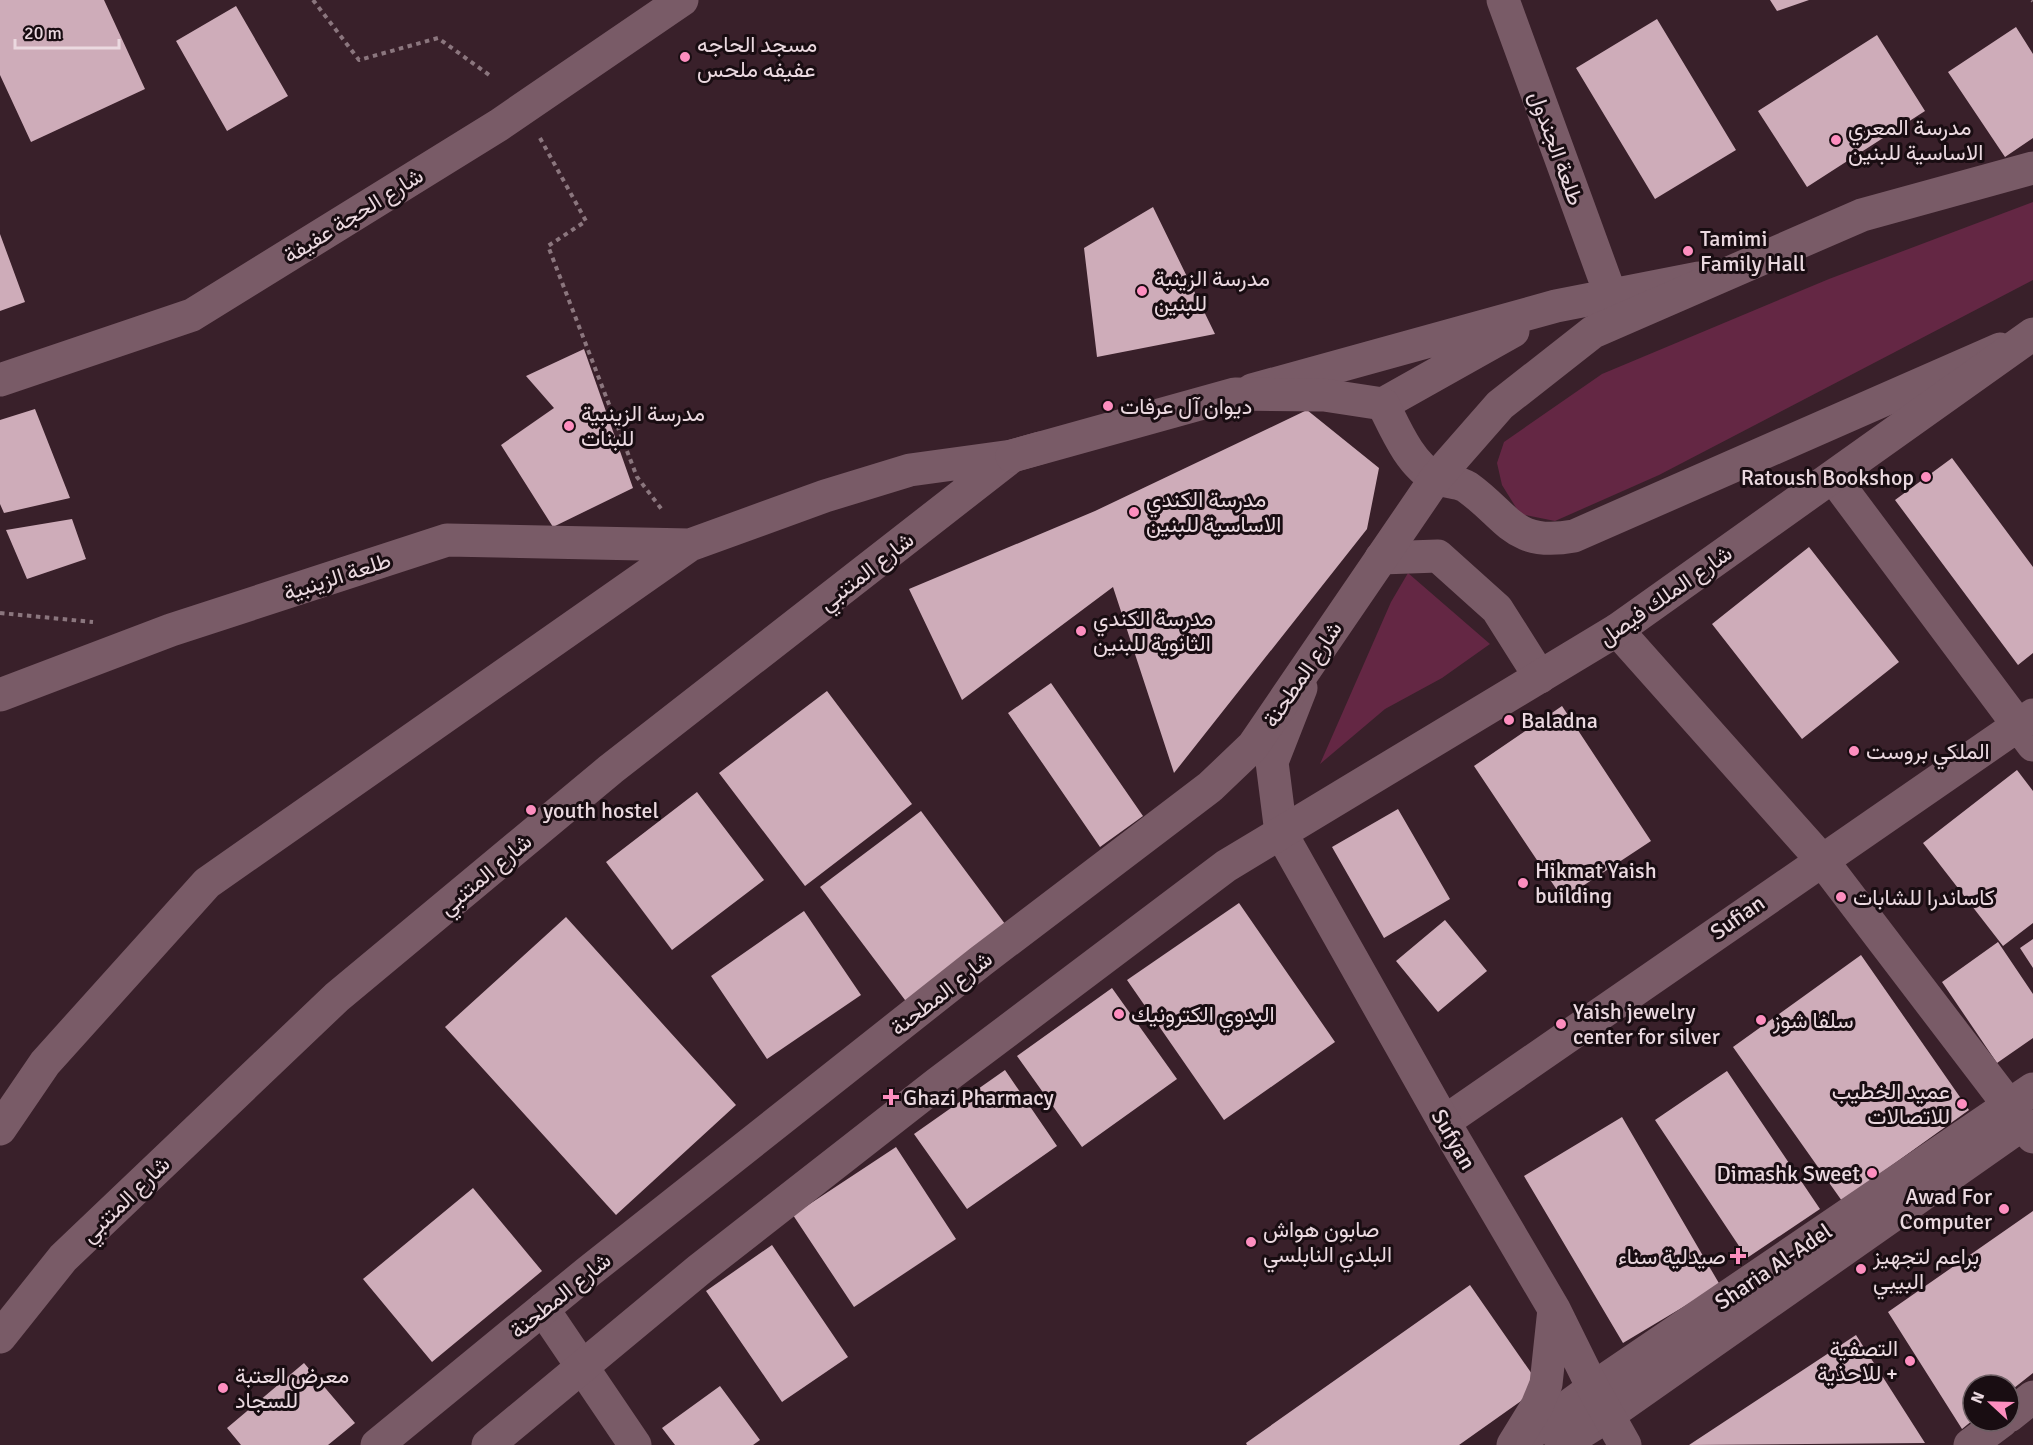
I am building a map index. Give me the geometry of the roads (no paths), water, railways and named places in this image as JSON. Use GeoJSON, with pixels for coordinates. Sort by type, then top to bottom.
{"type":"FeatureCollection","features":[{"type":"Feature","properties":{"kind":"street","name":"شارع الحجة عفيفة"},"geometry":{"type":"LineString","coordinates":[[0,380],[192,315],[524,108],[682,0]]}},
{"type":"Feature","properties":{"kind":"street","name":"طلعة الجندول"},"geometry":{"type":"LineString","coordinates":[[1503,0],[1611,296]]}},
{"type":"Feature","properties":{"kind":"street"},"geometry":{"type":"LineString","coordinates":[[1436,478],[1500,405],[1593,332],[1862,215],[2033,168]]}},
{"type":"Feature","properties":{"kind":"street"},"geometry":{"type":"LineString","coordinates":[[0,1129],[45,1063],[207,883],[690,544],[825,496],[910,470],[1012,456],[1556,306],[1730,272]]}},
{"type":"Feature","properties":{"kind":"street"},"geometry":{"type":"LineString","coordinates":[[1012,456],[1235,394],[1324,395],[1383,404],[1556,306]]}},
{"type":"Feature","properties":{"kind":"street"},"geometry":{"type":"LineString","coordinates":[[1383,404],[1405,449],[1436,478],[1465,486],[1512,528],[1531,537],[1551,540],[1574,536],[2032,337]]}},
{"type":"Feature","properties":{"kind":"street","name":"شارع الملك فيصل"},"geometry":{"type":"LineString","coordinates":[[1281,833],[1617,630],[2032,337]]}},
{"type":"Feature","properties":{"kind":"street","name":"شارع المتنبي"},"geometry":{"type":"LineString","coordinates":[[0,1337],[63,1258],[337,997],[610,769],[1012,456]]}},
{"type":"Feature","properties":{"kind":"street"},"geometry":{"type":"LineString","coordinates":[[1833,477],[2028,729]]}},
{"type":"Feature","properties":{"kind":"street","name":"شارع المطحنة"},"geometry":{"type":"LineString","coordinates":[[377,1445],[543,1309],[981,961],[1210,787],[1253,746],[1436,478]]}},
{"type":"Feature","properties":{"kind":"street","name":"طلعة الزينبية"},"geometry":{"type":"LineString","coordinates":[[0,695],[171,630],[447,540],[690,544]]}},
{"type":"Feature","properties":{"kind":"street"},"geometry":{"type":"LineString","coordinates":[[1381,558],[1438,556],[1497,609],[1540,677]]}},
{"type":"Feature","properties":{"kind":"street"},"geometry":{"type":"LineString","coordinates":[[1617,630],[1821,859],[2026,1114]]}},
{"type":"Feature","properties":{"kind":"street"},"geometry":{"type":"LineString","coordinates":[[488,1445],[700,1269],[929,1090],[1226,866],[1281,833],[1272,762],[1314,656]]}},
{"type":"Feature","properties":{"kind":"street","name":"Sufian"},"geometry":{"type":"LineString","coordinates":[[1444,1122],[1821,859],[2028,729]]}},
{"type":"Feature","properties":{"kind":"street","name":"Sufyan"},"geometry":{"type":"LineString","coordinates":[[1281,833],[1444,1122],[1554,1309],[1600,1402],[1625,1445]]}},
{"type":"Feature","properties":{"kind":"street","name":"Sharia Al-Adel"},"geometry":{"type":"LineString","coordinates":[[1514,1445],[1600,1402],[2026,1114]]}},
{"type":"Feature","properties":{"kind":"street"},"geometry":{"type":"LineString","coordinates":[[543,1309],[635,1445]]}},
{"type":"Feature","properties":{"kind":"street"},"geometry":{"type":"LineString","coordinates":[[1514,1445],[1537,1406],[1546,1384],[1554,1309]]}},
{"type":"Feature","properties":{"kind":"street"},"geometry":{"type":"LineString","coordinates":[[2021,1406],[2033,1397]]}},
{"type":"Feature","properties":{"kind":"street","name":"Sharia Al-Adel"},"geometry":{"type":"LineString","coordinates":[[1561,1445],[1600,1402]]}},
{"type":"Feature","properties":{"kind":"street"},"geometry":{"type":"LineString","coordinates":[[1970,1445],[1986,1433]]}},
{"type":"Feature","properties":{"kind":"place","name":"مسجد الحاجه عفيفه ملحس"},"geometry":{"type":"Point","coordinates":[685,57]}},
{"type":"Feature","properties":{"kind":"place","name":"مدرسة المعري الاساسية للبنين"},"geometry":{"type":"Point","coordinates":[1836,140]}},
{"type":"Feature","properties":{"kind":"place","name":"Tamimi Family Hall"},"geometry":{"type":"Point","coordinates":[1688,251]}},
{"type":"Feature","properties":{"kind":"place","name":"مدرسة الزينبة للبنين"},"geometry":{"type":"Point","coordinates":[1142,291]}},
{"type":"Feature","properties":{"kind":"place","name":"ديوان آل عرفات"},"geometry":{"type":"Point","coordinates":[1108,406]}},
{"type":"Feature","properties":{"kind":"place","name":"مدرسة الزينبية للبنات"},"geometry":{"type":"Point","coordinates":[569,426]}},
{"type":"Feature","properties":{"kind":"place","name":"Ratoush Bookshop"},"geometry":{"type":"Point","coordinates":[1926,477]}},
{"type":"Feature","properties":{"kind":"place","name":"مدرسة الكندي الاساسية للبنين"},"geometry":{"type":"Point","coordinates":[1134,512]}},
{"type":"Feature","properties":{"kind":"place","name":"مدرسة الكندي الثانوية للبنين"},"geometry":{"type":"Point","coordinates":[1081,631]}},
{"type":"Feature","properties":{"kind":"place","name":"Baladna"},"geometry":{"type":"Point","coordinates":[1509,720]}},
{"type":"Feature","properties":{"kind":"place","name":"الملكي بروست"},"geometry":{"type":"Point","coordinates":[1854,751]}},
{"type":"Feature","properties":{"kind":"place","name":"youth hostel"},"geometry":{"type":"Point","coordinates":[531,810]}},
{"type":"Feature","properties":{"kind":"place","name":"Hikmat Yaish building"},"geometry":{"type":"Point","coordinates":[1523,883]}},
{"type":"Feature","properties":{"kind":"place","name":"كاساندرا للشابات"},"geometry":{"type":"Point","coordinates":[1841,897]}},
{"type":"Feature","properties":{"kind":"place","name":"البدوي الكترونيك"},"geometry":{"type":"Point","coordinates":[1119,1014]}},
{"type":"Feature","properties":{"kind":"place","name":"سلفا شوز"},"geometry":{"type":"Point","coordinates":[1761,1020]}},
{"type":"Feature","properties":{"kind":"place","name":"Yaish jewelry center for silver"},"geometry":{"type":"Point","coordinates":[1561,1024]}},
{"type":"Feature","properties":{"kind":"place","name":"Ghazi Pharmacy"},"geometry":{"type":"Point","coordinates":[891,1097]}},
{"type":"Feature","properties":{"kind":"place","name":"عميد الخطيب للاتصالات"},"geometry":{"type":"Point","coordinates":[1962,1104]}},
{"type":"Feature","properties":{"kind":"place","name":"Dimashk Sweet"},"geometry":{"type":"Point","coordinates":[1872,1173]}},
{"type":"Feature","properties":{"kind":"place","name":"Awad For Computer"},"geometry":{"type":"Point","coordinates":[2004,1209]}},
{"type":"Feature","properties":{"kind":"place","name":"صابون هواش البلدي النابلسي"},"geometry":{"type":"Point","coordinates":[1251,1242]}},
{"type":"Feature","properties":{"kind":"place","name":"صيدلية سناء"},"geometry":{"type":"Point","coordinates":[1738,1256]}},
{"type":"Feature","properties":{"kind":"place","name":"براعم لتجهيز البيبي"},"geometry":{"type":"Point","coordinates":[1861,1269]}},
{"type":"Feature","properties":{"kind":"place","name":"التصفية للاحذية +"},"geometry":{"type":"Point","coordinates":[1910,1361]}},
{"type":"Feature","properties":{"kind":"place","name":"معرض العتبة للسجاد"},"geometry":{"type":"Point","coordinates":[223,1388]}}]}
